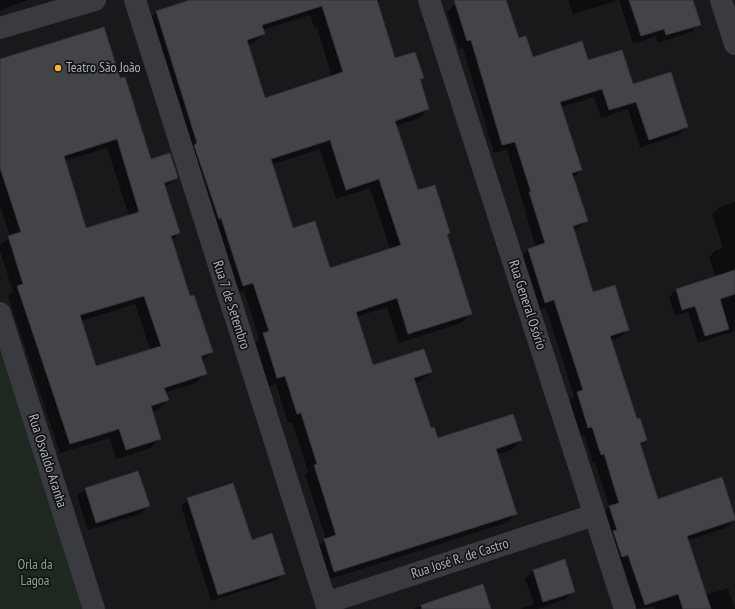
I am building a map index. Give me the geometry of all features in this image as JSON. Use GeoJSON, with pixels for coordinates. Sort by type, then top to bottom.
{"type":"FeatureCollection","features":[{"type":"Feature","properties":{"kind":"street"},"geometry":{"type":"LineString","coordinates":[[0,28],[95,0]]}},
{"type":"Feature","properties":{"kind":"street","name":"Rua 7 de Setembro"},"geometry":{"type":"LineString","coordinates":[[135,0],[327,606]]}},
{"type":"Feature","properties":{"kind":"street","name":"Rua General Osório"},"geometry":{"type":"LineString","coordinates":[[429,0],[625,609]]}},
{"type":"Feature","properties":{"kind":"street"},"geometry":{"type":"LineString","coordinates":[[721,0],[735,44]]}},
{"type":"Feature","properties":{"kind":"street","name":"Rua Osvaldo Aranha"},"geometry":{"type":"LineString","coordinates":[[0,313],[94,609]]}},
{"type":"Feature","properties":{"kind":"street","name":"Rua José R. de Castro"},"geometry":{"type":"LineString","coordinates":[[327,606],[594,515]]}},
{"type":"Feature","properties":{"kind":"green space","name":"Orla da Lagoa"},"geometry":{"type":"Polygon","coordinates":[[[0,350],[84,609],[0,609],[0,350]]]}},
{"type":"Feature","properties":{"kind":"building"},"geometry":{"type":"Polygon","coordinates":[[[190,0],[377,0],[395,58],[415,52],[424,78],[420,79],[429,109],[395,121],[418,190],[435,185],[450,233],[447,234],[472,314],[408,334],[397,298],[356,312],[373,365],[424,349],[432,372],[414,378],[431,428],[434,427],[438,438],[513,414],[522,440],[496,449],[517,514],[334,572],[324,539],[336,535],[314,465],[317,464],[301,413],[297,414],[285,376],[277,378],[263,333],[269,331],[253,283],[243,286],[221,218],[219,219],[194,145],[197,143],[156,11],[190,0]],[[322,6],[262,25],[265,34],[247,40],[265,98],[343,72],[322,6]],[[330,140],[271,159],[293,228],[315,221],[330,268],[401,245],[379,179],[346,190],[330,140]]]}},
{"type":"Feature","properties":{"kind":"building"},"geometry":{"type":"Polygon","coordinates":[[[454,0],[506,0],[519,38],[526,36],[533,57],[582,41],[588,60],[622,50],[633,84],[671,72],[688,127],[649,140],[636,102],[609,110],[602,89],[560,102],[582,170],[572,173],[588,221],[573,226],[593,292],[615,285],[629,330],[610,336],[637,419],[640,418],[647,440],[640,443],[658,499],[722,477],[735,517],[735,520],[687,536],[711,609],[683,609],[678,594],[645,605],[628,555],[622,557],[613,531],[617,530],[609,506],[619,503],[604,454],[601,455],[592,427],[588,428],[577,392],[583,390],[554,300],[545,303],[528,249],[545,243],[529,192],[531,192],[515,142],[502,145],[471,40],[467,41],[454,0]]]}},
{"type":"Feature","properties":{"kind":"building"},"geometry":{"type":"Polygon","coordinates":[[[629,0],[693,0],[701,25],[666,35],[664,29],[641,36],[629,0]]]}},
{"type":"Feature","properties":{"kind":"building"},"geometry":{"type":"Polygon","coordinates":[[[104,27],[120,78],[125,77],[151,159],[170,153],[178,178],[164,183],[180,233],[171,236],[190,296],[194,295],[213,352],[201,356],[207,374],[164,388],[169,400],[151,406],[161,439],[126,450],[119,429],[70,444],[17,286],[23,284],[8,236],[21,232],[0,168],[0,59],[104,27]],[[117,139],[64,156],[86,228],[139,212],[117,139]],[[144,296],[80,315],[96,366],[161,346],[144,296]]]}},
{"type":"Feature","properties":{"kind":"building"},"geometry":{"type":"Polygon","coordinates":[[[735,270],[735,294],[720,299],[729,329],[705,336],[695,306],[682,310],[676,289],[735,270]]]}},
{"type":"Feature","properties":{"kind":"building"},"geometry":{"type":"Polygon","coordinates":[[[138,471],[150,506],[96,523],[85,488],[138,471]]]}},
{"type":"Feature","properties":{"kind":"building"},"geometry":{"type":"Polygon","coordinates":[[[233,483],[252,540],[272,533],[285,574],[218,595],[187,498],[233,483]]]}},
{"type":"Feature","properties":{"kind":"building"},"geometry":{"type":"Polygon","coordinates":[[[565,559],[575,592],[543,602],[533,570],[565,559]]]}},
{"type":"Feature","properties":{"kind":"building"},"geometry":{"type":"Polygon","coordinates":[[[483,584],[491,609],[422,609],[421,605],[483,584]]]}},
{"type":"Feature","properties":{"kind":"place","name":"Teatro São João"},"geometry":{"type":"Point","coordinates":[58,68]}}]}
